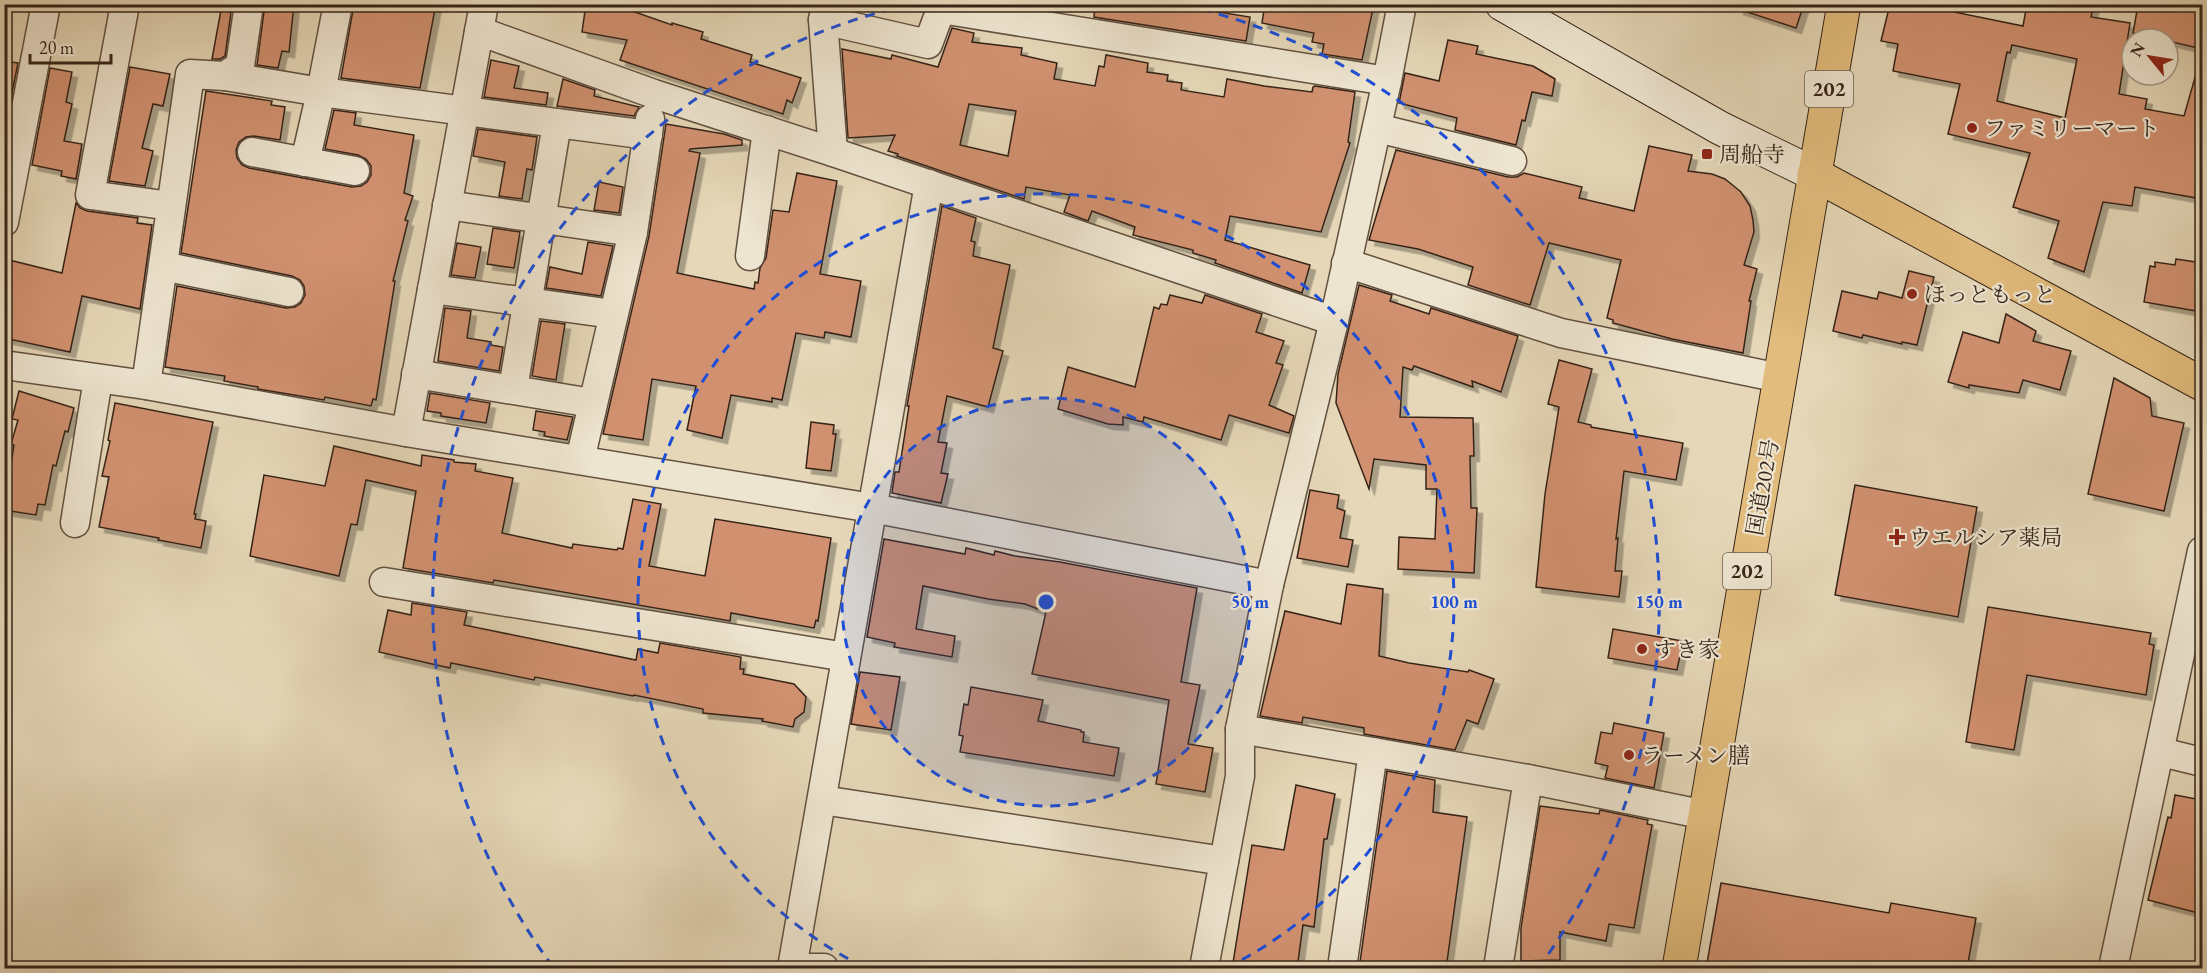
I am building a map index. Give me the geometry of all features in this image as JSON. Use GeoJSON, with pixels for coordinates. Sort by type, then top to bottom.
{"type":"FeatureCollection","features":[{"type":"Feature","properties":{"kind":"main road"},"geometry":{"type":"LineString","coordinates":[[1502,4],[1720,128],[1814,174],[2202,384]]}},
{"type":"Feature","properties":{"kind":"main road","name":"国道202号"},"geometry":{"type":"LineString","coordinates":[[1679,969],[1844,4]]}},
{"type":"Feature","properties":{"kind":"street"},"geometry":{"type":"LineString","coordinates":[[6,209],[15,111],[46,4]]}},
{"type":"Feature","properties":{"kind":"street"},"geometry":{"type":"LineString","coordinates":[[125,4],[90,195],[171,206]]}},
{"type":"Feature","properties":{"kind":"street"},"geometry":{"type":"LineString","coordinates":[[225,76],[240,66],[249,4]]}},
{"type":"Feature","properties":{"kind":"street"},"geometry":{"type":"LineString","coordinates":[[305,162],[338,4]]}},
{"type":"Feature","properties":{"kind":"street"},"geometry":{"type":"LineString","coordinates":[[1204,969],[1240,776],[1240,729],[1269,585],[1334,321],[1402,4]]}},
{"type":"Feature","properties":{"kind":"street"},"geometry":{"type":"LineString","coordinates":[[833,152],[825,12],[928,44],[940,9],[1387,81]]}},
{"type":"Feature","properties":{"kind":"street"},"geometry":{"type":"LineString","coordinates":[[406,432],[481,18],[654,94],[1334,321]]}},
{"type":"Feature","properties":{"kind":"street"},"geometry":{"type":"LineString","coordinates":[[146,385],[190,74],[225,76],[321,92],[648,135]]}},
{"type":"Feature","properties":{"kind":"street"},"geometry":{"type":"LineString","coordinates":[[580,460],[633,232],[654,94]]}},
{"type":"Feature","properties":{"kind":"street"},"geometry":{"type":"LineString","coordinates":[[513,389],[557,123]]}},
{"type":"Feature","properties":{"kind":"street"},"geometry":{"type":"LineString","coordinates":[[1377,128],[1512,161]]}},
{"type":"Feature","properties":{"kind":"street"},"geometry":{"type":"LineString","coordinates":[[750,256],[767,130]]}},
{"type":"Feature","properties":{"kind":"street"},"geometry":{"type":"LineString","coordinates":[[252,152],[356,171]]}},
{"type":"Feature","properties":{"kind":"street"},"geometry":{"type":"LineString","coordinates":[[824,969],[793,968],[929,184]]}},
{"type":"Feature","properties":{"kind":"street"},"geometry":{"type":"LineString","coordinates":[[447,205],[633,232]]}},
{"type":"Feature","properties":{"kind":"street"},"geometry":{"type":"LineString","coordinates":[[1347,263],[1561,333],[1780,378]]}},
{"type":"Feature","properties":{"kind":"street"},"geometry":{"type":"LineString","coordinates":[[163,266],[289,292]]}},
{"type":"Feature","properties":{"kind":"street"},"geometry":{"type":"LineString","coordinates":[[432,289],[613,314]]}},
{"type":"Feature","properties":{"kind":"street"},"geometry":{"type":"LineString","coordinates":[[4,365],[146,385],[406,432],[872,508],[1269,585]]}},
{"type":"Feature","properties":{"kind":"street"},"geometry":{"type":"LineString","coordinates":[[416,374],[592,403]]}},
{"type":"Feature","properties":{"kind":"street"},"geometry":{"type":"LineString","coordinates":[[75,523],[98,379]]}},
{"type":"Feature","properties":{"kind":"street"},"geometry":{"type":"LineString","coordinates":[[2113,969],[2202,551]]}},
{"type":"Feature","properties":{"kind":"street"},"geometry":{"type":"LineString","coordinates":[[384,582],[846,657]]}},
{"type":"Feature","properties":{"kind":"street"},"geometry":{"type":"LineString","coordinates":[[1240,729],[1528,779],[1706,814]]}},
{"type":"Feature","properties":{"kind":"street"},"geometry":{"type":"LineString","coordinates":[[1342,969],[1373,752]]}},
{"type":"Feature","properties":{"kind":"street"},"geometry":{"type":"LineString","coordinates":[[2161,752],[2202,762]]}},
{"type":"Feature","properties":{"kind":"street"},"geometry":{"type":"LineString","coordinates":[[1498,969],[1528,779]]}},
{"type":"Feature","properties":{"kind":"street"},"geometry":{"type":"LineString","coordinates":[[822,800],[1224,861]]}},
{"type":"Feature","properties":{"kind":"building"},"geometry":{"type":"Polygon","coordinates":[[[265,4],[294,4],[289,52],[282,51],[278,68],[257,65],[265,4]]]}},
{"type":"Feature","properties":{"kind":"building"},"geometry":{"type":"Polygon","coordinates":[[[354,4],[436,4],[420,88],[341,78],[354,4]]]}},
{"type":"Feature","properties":{"kind":"building"},"geometry":{"type":"Polygon","coordinates":[[[586,4],[612,4],[672,25],[672,23],[703,32],[701,39],[752,55],[750,62],[801,78],[792,103],[787,100],[783,114],[620,60],[627,40],[582,32],[586,4]]]}},
{"type":"Feature","properties":{"kind":"building"},"geometry":{"type":"Polygon","coordinates":[[[1095,4],[1169,4],[1250,17],[1246,41],[1094,17],[1095,4]]]}},
{"type":"Feature","properties":{"kind":"building"},"geometry":{"type":"Polygon","coordinates":[[[1265,4],[1374,4],[1362,60],[1322,54],[1324,44],[1312,42],[1314,33],[1262,23],[1265,4]]]}},
{"type":"Feature","properties":{"kind":"building"},"geometry":{"type":"Polygon","coordinates":[[[1739,4],[1804,4],[1796,28],[1738,9],[1739,4]]]}},
{"type":"Feature","properties":{"kind":"building"},"geometry":{"type":"Polygon","coordinates":[[[1890,4],[1956,4],[1954,12],[2023,26],[2027,4],[2094,4],[2091,17],[2130,23],[2129,27],[2120,27],[2119,94],[2147,99],[2145,109],[2184,116],[2196,74],[2202,75],[2202,199],[2135,187],[2132,206],[2103,202],[2084,272],[2048,258],[2059,221],[2013,207],[2030,153],[1948,134],[1960,84],[1893,71],[1898,44],[1881,41],[1890,4]],[[2012,45],[2010,53],[2007,52],[1997,101],[2065,118],[2077,59],[2012,45]]]}},
{"type":"Feature","properties":{"kind":"building"},"geometry":{"type":"Polygon","coordinates":[[[2161,4],[2202,4],[2202,49],[2180,44],[2180,27],[2134,27],[2138,5],[2160,9],[2161,4]]]}},
{"type":"Feature","properties":{"kind":"building"},"geometry":{"type":"Polygon","coordinates":[[[221,10],[231,12],[225,56],[212,59],[221,10]]]}},
{"type":"Feature","properties":{"kind":"building"},"geometry":{"type":"Polygon","coordinates":[[[952,28],[974,33],[972,42],[1022,48],[1021,55],[1057,63],[1054,79],[1095,86],[1099,66],[1104,67],[1106,55],[1148,63],[1147,72],[1168,75],[1167,81],[1182,83],[1181,90],[1224,97],[1227,79],[1312,92],[1315,86],[1355,92],[1348,142],[1350,143],[1321,232],[1230,216],[1225,240],[1310,265],[1302,293],[1215,263],[1216,260],[1193,253],[1193,250],[1133,235],[1135,227],[1092,211],[1088,221],[1064,212],[1070,195],[1026,187],[1024,199],[897,156],[898,154],[888,151],[895,135],[848,138],[842,49],[891,59],[892,55],[938,67],[952,28]],[[969,104],[960,145],[1008,156],[1016,111],[969,104]]]}},
{"type":"Feature","properties":{"kind":"building"},"geometry":{"type":"Polygon","coordinates":[[[1448,40],[1478,46],[1476,54],[1533,66],[1555,79],[1552,96],[1532,92],[1516,145],[1455,130],[1457,118],[1399,103],[1405,73],[1439,81],[1448,40]]]}},
{"type":"Feature","properties":{"kind":"building"},"geometry":{"type":"Polygon","coordinates":[[[491,60],[519,66],[514,88],[548,93],[546,105],[484,97],[491,60]]]}},
{"type":"Feature","properties":{"kind":"building"},"geometry":{"type":"Polygon","coordinates":[[[4,61],[18,63],[4,132],[4,61]]]}},
{"type":"Feature","properties":{"kind":"building"},"geometry":{"type":"Polygon","coordinates":[[[130,67],[170,74],[163,106],[153,104],[142,148],[153,151],[145,186],[109,181],[130,67]]]}},
{"type":"Feature","properties":{"kind":"building"},"geometry":{"type":"Polygon","coordinates":[[[50,68],[72,72],[66,102],[72,104],[64,141],[82,144],[76,179],[61,176],[62,171],[32,165],[50,68]]]}},
{"type":"Feature","properties":{"kind":"building"},"geometry":{"type":"Polygon","coordinates":[[[563,79],[595,90],[594,96],[639,107],[634,116],[557,106],[563,79]]]}},
{"type":"Feature","properties":{"kind":"building"},"geometry":{"type":"Polygon","coordinates":[[[206,91],[272,101],[271,105],[285,107],[280,140],[254,136],[246,137],[239,142],[236,150],[237,158],[242,165],[249,168],[352,187],[361,186],[367,182],[371,175],[371,166],[366,159],[358,155],[325,149],[334,110],[356,113],[354,125],[414,135],[404,193],[413,196],[405,220],[408,221],[393,281],[395,281],[376,400],[373,399],[371,406],[325,397],[324,400],[258,389],[258,387],[224,381],[225,376],[165,367],[177,286],[286,308],[295,307],[301,303],[305,295],[304,286],[300,280],[292,276],[181,253],[206,91]]]}},
{"type":"Feature","properties":{"kind":"building"},"geometry":{"type":"Polygon","coordinates":[[[666,124],[724,134],[742,140],[742,145],[690,149],[689,151],[700,153],[677,273],[754,289],[755,282],[758,283],[760,268],[766,258],[773,210],[789,212],[797,173],[837,181],[820,274],[861,281],[851,337],[825,332],[824,338],[796,333],[782,400],[772,398],[772,402],[731,395],[722,438],[687,430],[696,386],[652,379],[643,440],[603,434],[649,236],[666,124]]]}},
{"type":"Feature","properties":{"kind":"building"},"geometry":{"type":"Polygon","coordinates":[[[478,129],[537,137],[532,170],[527,169],[522,199],[499,196],[505,162],[473,156],[478,129]]]}},
{"type":"Feature","properties":{"kind":"building"},"geometry":{"type":"Polygon","coordinates":[[[1649,146],[1692,155],[1688,171],[1712,174],[1725,179],[1741,192],[1750,206],[1754,232],[1744,265],[1757,269],[1749,301],[1751,301],[1743,353],[1672,339],[1613,323],[1613,320],[1607,318],[1621,260],[1549,243],[1530,305],[1468,285],[1473,267],[1418,249],[1369,240],[1396,150],[1508,177],[1517,177],[1524,173],[1582,187],[1579,198],[1634,211],[1649,146]]]}},
{"type":"Feature","properties":{"kind":"building"},"geometry":{"type":"Polygon","coordinates":[[[599,182],[623,187],[619,213],[594,210],[599,182]]]}},
{"type":"Feature","properties":{"kind":"building"},"geometry":{"type":"Polygon","coordinates":[[[76,203],[87,211],[138,218],[137,223],[152,225],[140,309],[82,296],[70,352],[4,338],[4,280],[9,260],[62,273],[76,203]]]}},
{"type":"Feature","properties":{"kind":"building"},"geometry":{"type":"Polygon","coordinates":[[[942,206],[976,218],[971,241],[975,242],[973,256],[1010,265],[993,348],[1003,351],[988,407],[947,396],[938,442],[947,443],[941,473],[948,474],[941,503],[892,493],[895,472],[899,472],[909,406],[907,406],[942,206]]]}},
{"type":"Feature","properties":{"kind":"building"},"geometry":{"type":"Polygon","coordinates":[[[493,228],[520,232],[514,268],[487,264],[493,228]]]}},
{"type":"Feature","properties":{"kind":"building"},"geometry":{"type":"Polygon","coordinates":[[[588,242],[613,246],[601,296],[546,288],[550,267],[582,274],[588,242]]]}},
{"type":"Feature","properties":{"kind":"building"},"geometry":{"type":"Polygon","coordinates":[[[457,243],[481,247],[475,278],[451,275],[457,243]]]}},
{"type":"Feature","properties":{"kind":"building"},"geometry":{"type":"Polygon","coordinates":[[[2176,259],[2202,263],[2202,312],[2144,302],[2150,266],[2155,267],[2155,262],[2175,265],[2176,259]]]}},
{"type":"Feature","properties":{"kind":"building"},"geometry":{"type":"Polygon","coordinates":[[[1909,271],[1934,277],[1917,345],[1863,335],[1862,338],[1833,331],[1842,291],[1877,299],[1879,292],[1902,298],[1909,271]]]}},
{"type":"Feature","properties":{"kind":"building"},"geometry":{"type":"Polygon","coordinates":[[[1359,285],[1392,295],[1390,301],[1429,314],[1431,308],[1518,336],[1501,392],[1472,381],[1473,387],[1414,366],[1412,370],[1403,367],[1400,417],[1473,418],[1474,456],[1470,456],[1471,508],[1477,508],[1474,573],[1398,569],[1399,537],[1435,539],[1437,489],[1426,489],[1426,465],[1374,459],[1369,489],[1336,403],[1338,374],[1359,285]]]}},
{"type":"Feature","properties":{"kind":"building"},"geometry":{"type":"Polygon","coordinates":[[[1170,295],[1202,303],[1205,295],[1262,314],[1256,332],[1284,341],[1276,363],[1283,365],[1269,405],[1294,416],[1289,433],[1229,415],[1221,440],[1144,417],[1143,422],[1123,417],[1123,425],[1108,424],[1058,409],[1068,367],[1135,387],[1154,307],[1159,309],[1161,304],[1167,305],[1170,295]]]}},
{"type":"Feature","properties":{"kind":"building"},"geometry":{"type":"Polygon","coordinates":[[[445,308],[471,311],[467,338],[491,342],[491,345],[503,347],[499,371],[438,361],[445,308]]]}},
{"type":"Feature","properties":{"kind":"building"},"geometry":{"type":"Polygon","coordinates":[[[2006,314],[2036,331],[2033,341],[2071,351],[2060,390],[2023,380],[2019,393],[1969,385],[1969,388],[1948,382],[1963,332],[1999,343],[2006,314]]]}},
{"type":"Feature","properties":{"kind":"building"},"geometry":{"type":"Polygon","coordinates":[[[541,321],[565,324],[556,380],[532,376],[541,321]]]}},
{"type":"Feature","properties":{"kind":"building"},"geometry":{"type":"Polygon","coordinates":[[[1559,360],[1592,369],[1578,422],[1591,425],[1591,427],[1683,443],[1676,480],[1624,471],[1616,539],[1618,538],[1615,571],[1622,571],[1619,597],[1536,587],[1545,494],[1559,407],[1548,404],[1559,360]]]}},
{"type":"Feature","properties":{"kind":"building"},"geometry":{"type":"Polygon","coordinates":[[[2114,378],[2150,398],[2152,416],[2184,423],[2164,511],[2088,494],[2114,378]]]}},
{"type":"Feature","properties":{"kind":"building"},"geometry":{"type":"Polygon","coordinates":[[[19,391],[74,408],[56,466],[53,465],[45,505],[38,504],[36,515],[4,510],[14,445],[11,444],[18,420],[12,419],[19,391]]]}},
{"type":"Feature","properties":{"kind":"building"},"geometry":{"type":"Polygon","coordinates":[[[430,393],[490,403],[486,423],[441,416],[441,413],[427,411],[430,393]]]}},
{"type":"Feature","properties":{"kind":"building"},"geometry":{"type":"Polygon","coordinates":[[[115,403],[213,422],[194,514],[196,514],[195,519],[206,521],[201,548],[99,527],[109,477],[102,476],[115,403]]]}},
{"type":"Feature","properties":{"kind":"building"},"geometry":{"type":"Polygon","coordinates":[[[536,411],[573,417],[567,440],[544,436],[545,432],[533,430],[536,411]]]}},
{"type":"Feature","properties":{"kind":"building"},"geometry":{"type":"Polygon","coordinates":[[[811,422],[834,425],[833,434],[836,434],[831,471],[806,468],[811,422]]]}},
{"type":"Feature","properties":{"kind":"building"},"geometry":{"type":"Polygon","coordinates":[[[334,446],[421,466],[422,455],[454,460],[454,462],[476,464],[475,471],[513,478],[502,533],[572,548],[573,544],[623,549],[633,499],[661,504],[649,566],[705,576],[715,519],[831,538],[818,621],[816,620],[814,628],[731,613],[730,621],[494,580],[493,583],[403,568],[416,491],[366,480],[357,525],[351,524],[339,576],[250,556],[264,475],[325,486],[334,446]]]}},
{"type":"Feature","properties":{"kind":"building"},"geometry":{"type":"Polygon","coordinates":[[[1855,485],[1977,507],[1958,617],[1835,595],[1855,485]]]}},
{"type":"Feature","properties":{"kind":"building"},"geometry":{"type":"Polygon","coordinates":[[[1310,490],[1339,495],[1337,508],[1345,511],[1340,538],[1353,540],[1348,567],[1297,558],[1310,490]]]}},
{"type":"Feature","properties":{"kind":"building"},"geometry":{"type":"Polygon","coordinates":[[[884,539],[965,554],[966,548],[994,555],[995,551],[1197,588],[1181,682],[1200,685],[1188,744],[1213,748],[1205,792],[1156,784],[1169,700],[1032,674],[1046,612],[1025,604],[923,586],[916,629],[955,636],[952,657],[894,647],[895,643],[867,637],[884,539]]]}},
{"type":"Feature","properties":{"kind":"building"},"geometry":{"type":"Polygon","coordinates":[[[1347,584],[1383,589],[1379,656],[1409,663],[1468,672],[1469,670],[1494,679],[1478,724],[1467,720],[1455,750],[1364,734],[1364,728],[1303,717],[1302,723],[1260,716],[1285,611],[1341,624],[1347,584]]]}},
{"type":"Feature","properties":{"kind":"building"},"geometry":{"type":"Polygon","coordinates":[[[412,603],[467,612],[464,625],[636,660],[638,649],[658,653],[660,643],[741,657],[740,669],[744,669],[743,674],[794,684],[806,697],[804,712],[795,719],[793,727],[762,721],[763,719],[703,713],[703,709],[535,677],[534,680],[451,663],[450,668],[379,652],[388,610],[411,615],[412,603]]]}},
{"type":"Feature","properties":{"kind":"building"},"geometry":{"type":"Polygon","coordinates":[[[1988,607],[2151,633],[2149,644],[2154,645],[2146,695],[2027,675],[2014,750],[1966,742],[1988,607]]]}},
{"type":"Feature","properties":{"kind":"building","name":"すき家"},"geometry":{"type":"Polygon","coordinates":[[[1613,629],[1683,641],[1677,670],[1608,658],[1613,629]]]}},
{"type":"Feature","properties":{"kind":"building"},"geometry":{"type":"Polygon","coordinates":[[[860,672],[900,677],[891,730],[851,724],[860,672]]]}},
{"type":"Feature","properties":{"kind":"building"},"geometry":{"type":"Polygon","coordinates":[[[971,687],[1043,700],[1038,721],[1081,730],[1084,732],[1083,742],[1119,748],[1114,776],[960,752],[963,736],[959,735],[964,704],[968,705],[971,687]]]}},
{"type":"Feature","properties":{"kind":"building","name":"ラーメン膳"},"geometry":{"type":"Polygon","coordinates":[[[1614,723],[1664,733],[1654,788],[1605,778],[1608,766],[1595,763],[1601,732],[1612,734],[1614,723]]]}},
{"type":"Feature","properties":{"kind":"building"},"geometry":{"type":"Polygon","coordinates":[[[1387,771],[1435,780],[1433,812],[1467,817],[1446,969],[1359,969],[1387,771]]]}},
{"type":"Feature","properties":{"kind":"building"},"geometry":{"type":"Polygon","coordinates":[[[1296,785],[1335,794],[1327,839],[1324,839],[1314,927],[1303,925],[1297,969],[1232,969],[1252,845],[1284,850],[1296,785]]]}},
{"type":"Feature","properties":{"kind":"building"},"geometry":{"type":"Polygon","coordinates":[[[2175,795],[2202,800],[2202,914],[2148,900],[2168,817],[2171,818],[2175,795]]]}},
{"type":"Feature","properties":{"kind":"building"},"geometry":{"type":"Polygon","coordinates":[[[1540,806],[1599,814],[1600,810],[1648,820],[1647,824],[1652,825],[1634,928],[1609,924],[1606,941],[1560,932],[1560,960],[1521,961],[1521,928],[1540,806]]]}},
{"type":"Feature","properties":{"kind":"building"},"geometry":{"type":"Polygon","coordinates":[[[1721,883],[1889,913],[1891,903],[1976,918],[1967,969],[1706,969],[1721,883]]]}},
{"type":"Feature","properties":{"kind":"place","name":"ファミリーマート"},"geometry":{"type":"Point","coordinates":[1972,128]}},
{"type":"Feature","properties":{"kind":"place","name":"周船寺"},"geometry":{"type":"Point","coordinates":[1707,154]}},
{"type":"Feature","properties":{"kind":"place","name":"ほっともっと"},"geometry":{"type":"Point","coordinates":[1912,294]}},
{"type":"Feature","properties":{"kind":"place","name":"ウエルシア薬局"},"geometry":{"type":"Point","coordinates":[1897,537]}},
{"type":"Feature","properties":{"kind":"place","name":"すき家"},"geometry":{"type":"Point","coordinates":[1642,649]}},
{"type":"Feature","properties":{"kind":"place","name":"ラーメン膳"},"geometry":{"type":"Point","coordinates":[1629,755]}}]}
